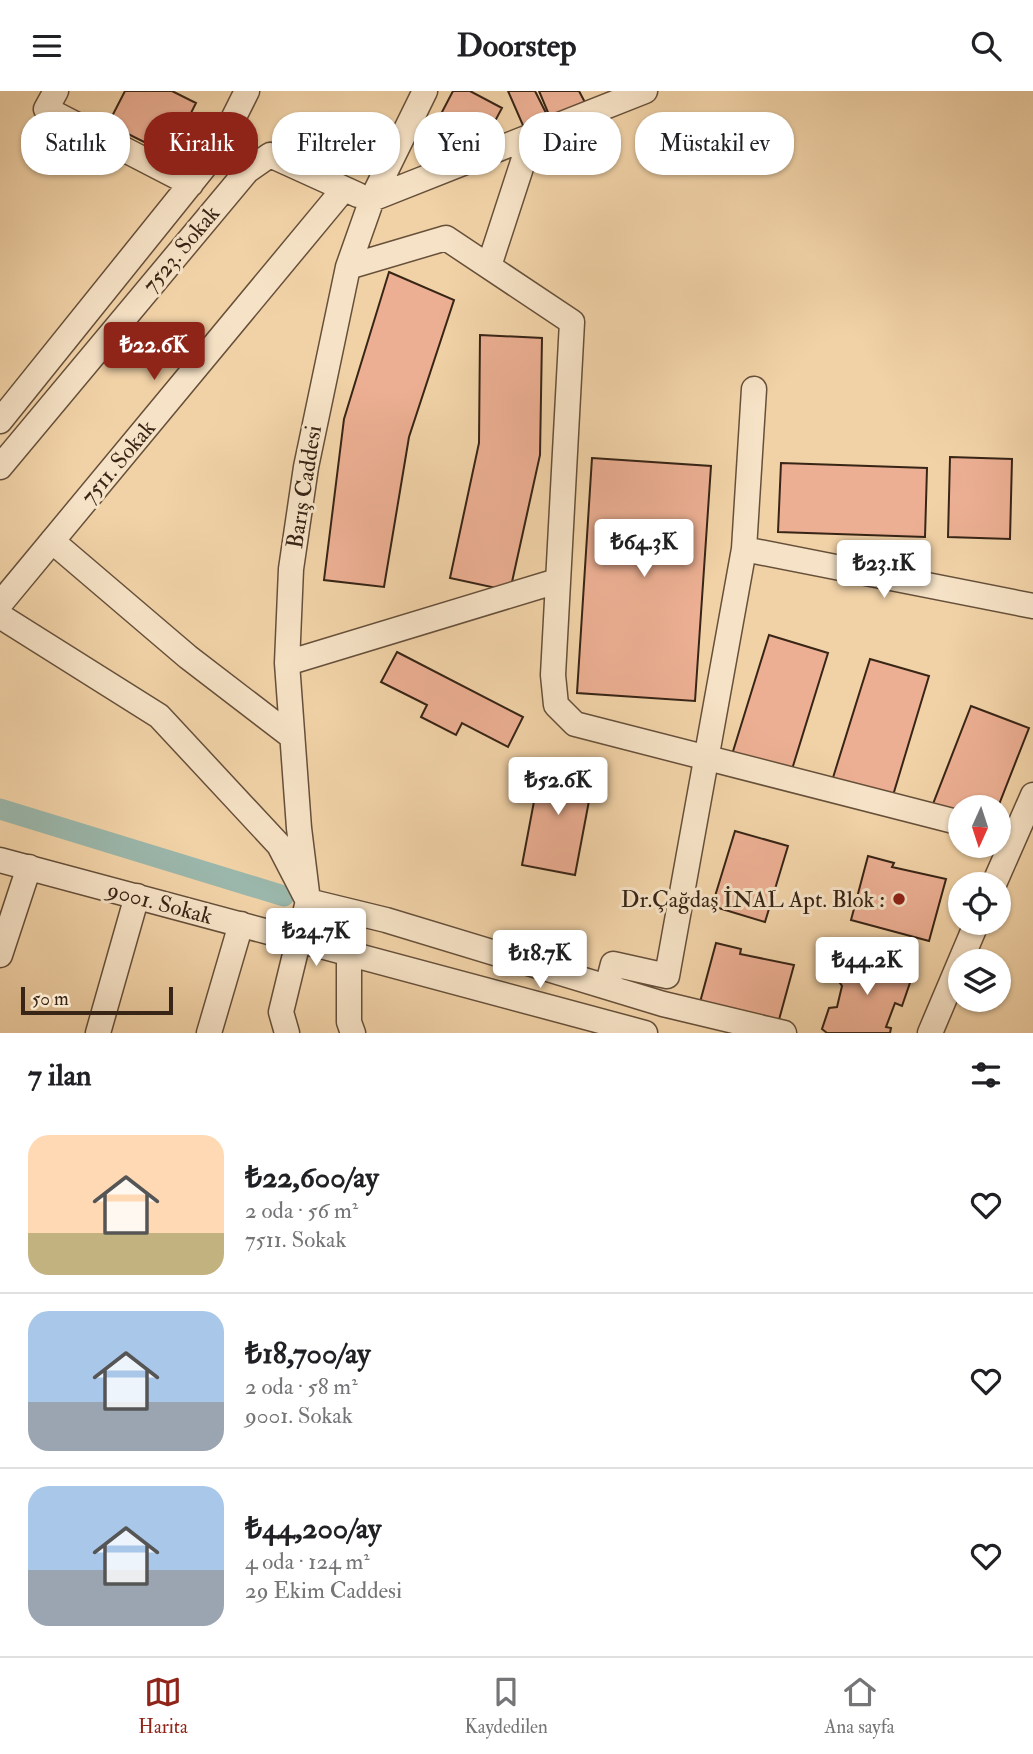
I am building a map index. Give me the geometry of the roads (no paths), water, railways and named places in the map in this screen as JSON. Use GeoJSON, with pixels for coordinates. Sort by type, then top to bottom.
{"type":"FeatureCollection","features":[{"type":"Feature","properties":{"kind":"street"},"geometry":{"type":"LineString","coordinates":[[56,91],[46,109],[191,184]]}},
{"type":"Feature","properties":{"kind":"street"},"geometry":{"type":"LineString","coordinates":[[236,112],[247,91]]}},
{"type":"Feature","properties":{"kind":"street","name":"Barış Caddesi"},"geometry":{"type":"LineString","coordinates":[[308,901],[291,736],[287,663],[291,569],[325,369],[348,267],[372,199],[425,91]]}},
{"type":"Feature","properties":{"kind":"street"},"geometry":{"type":"LineString","coordinates":[[593,112],[645,91]]}},
{"type":"Feature","properties":{"kind":"street"},"geometry":{"type":"LineString","coordinates":[[372,199],[519,142]]}},
{"type":"Feature","properties":{"kind":"street","name":"7523. Sokak"},"geometry":{"type":"LineString","coordinates":[[258,163],[270,155],[343,190],[372,199]]}},
{"type":"Feature","properties":{"kind":"street"},"geometry":{"type":"LineString","coordinates":[[489,266],[519,174]]}},
{"type":"Feature","properties":{"kind":"street"},"geometry":{"type":"LineString","coordinates":[[0,421],[198,175]]}},
{"type":"Feature","properties":{"kind":"street","name":"7523. Sokak"},"geometry":{"type":"LineString","coordinates":[[0,467],[243,175]]}},
{"type":"Feature","properties":{"kind":"street","name":"7511. Sokak"},"geometry":{"type":"LineString","coordinates":[[0,604],[343,190]]}},
{"type":"Feature","properties":{"kind":"street"},"geometry":{"type":"LineString","coordinates":[[348,267],[446,238],[572,322],[553,675],[556,705],[575,724],[948,820]]}},
{"type":"Feature","properties":{"kind":"street"},"geometry":{"type":"LineString","coordinates":[[607,987],[612,964],[667,976],[744,549],[754,389]]}},
{"type":"Feature","properties":{"kind":"street"},"geometry":{"type":"LineString","coordinates":[[52,541],[188,657],[291,736]]}},
{"type":"Feature","properties":{"kind":"street"},"geometry":{"type":"LineString","coordinates":[[744,549],[1033,606]]}},
{"type":"Feature","properties":{"kind":"street"},"geometry":{"type":"LineString","coordinates":[[287,663],[557,581]]}},
{"type":"Feature","properties":{"kind":"street"},"geometry":{"type":"LineString","coordinates":[[0,616],[159,716],[279,845],[308,901],[281,1013],[287,1033]]}},
{"type":"Feature","properties":{"kind":"street"},"geometry":{"type":"LineString","coordinates":[[1012,827],[1033,795]]}},
{"type":"Feature","properties":{"kind":"street","name":"9001. Sokak"},"geometry":{"type":"LineString","coordinates":[[0,860],[349,953],[577,1024],[645,1033]]}},
{"type":"Feature","properties":{"kind":"street"},"geometry":{"type":"LineString","coordinates":[[0,955],[29,867]]}},
{"type":"Feature","properties":{"kind":"street"},"geometry":{"type":"LineString","coordinates":[[97,1033],[137,896]]}},
{"type":"Feature","properties":{"kind":"street"},"geometry":{"type":"LineString","coordinates":[[308,901],[386,920],[663,1004],[784,1033]]}},
{"type":"Feature","properties":{"kind":"street"},"geometry":{"type":"LineString","coordinates":[[209,1033],[240,924]]}},
{"type":"Feature","properties":{"kind":"street"},"geometry":{"type":"LineString","coordinates":[[930,1033],[971,935]]}},
{"type":"Feature","properties":{"kind":"street"},"geometry":{"type":"LineString","coordinates":[[349,953],[349,1022],[354,1033]]}},
{"type":"Feature","properties":{"kind":"waterway"},"geometry":{"type":"LineString","coordinates":[[0,809],[284,896]]}},
{"type":"Feature","properties":{"kind":"place","name":"Dr.Çağdaş İNAL Apt. Blok :"},"geometry":{"type":"Point","coordinates":[899,899]}}]}
